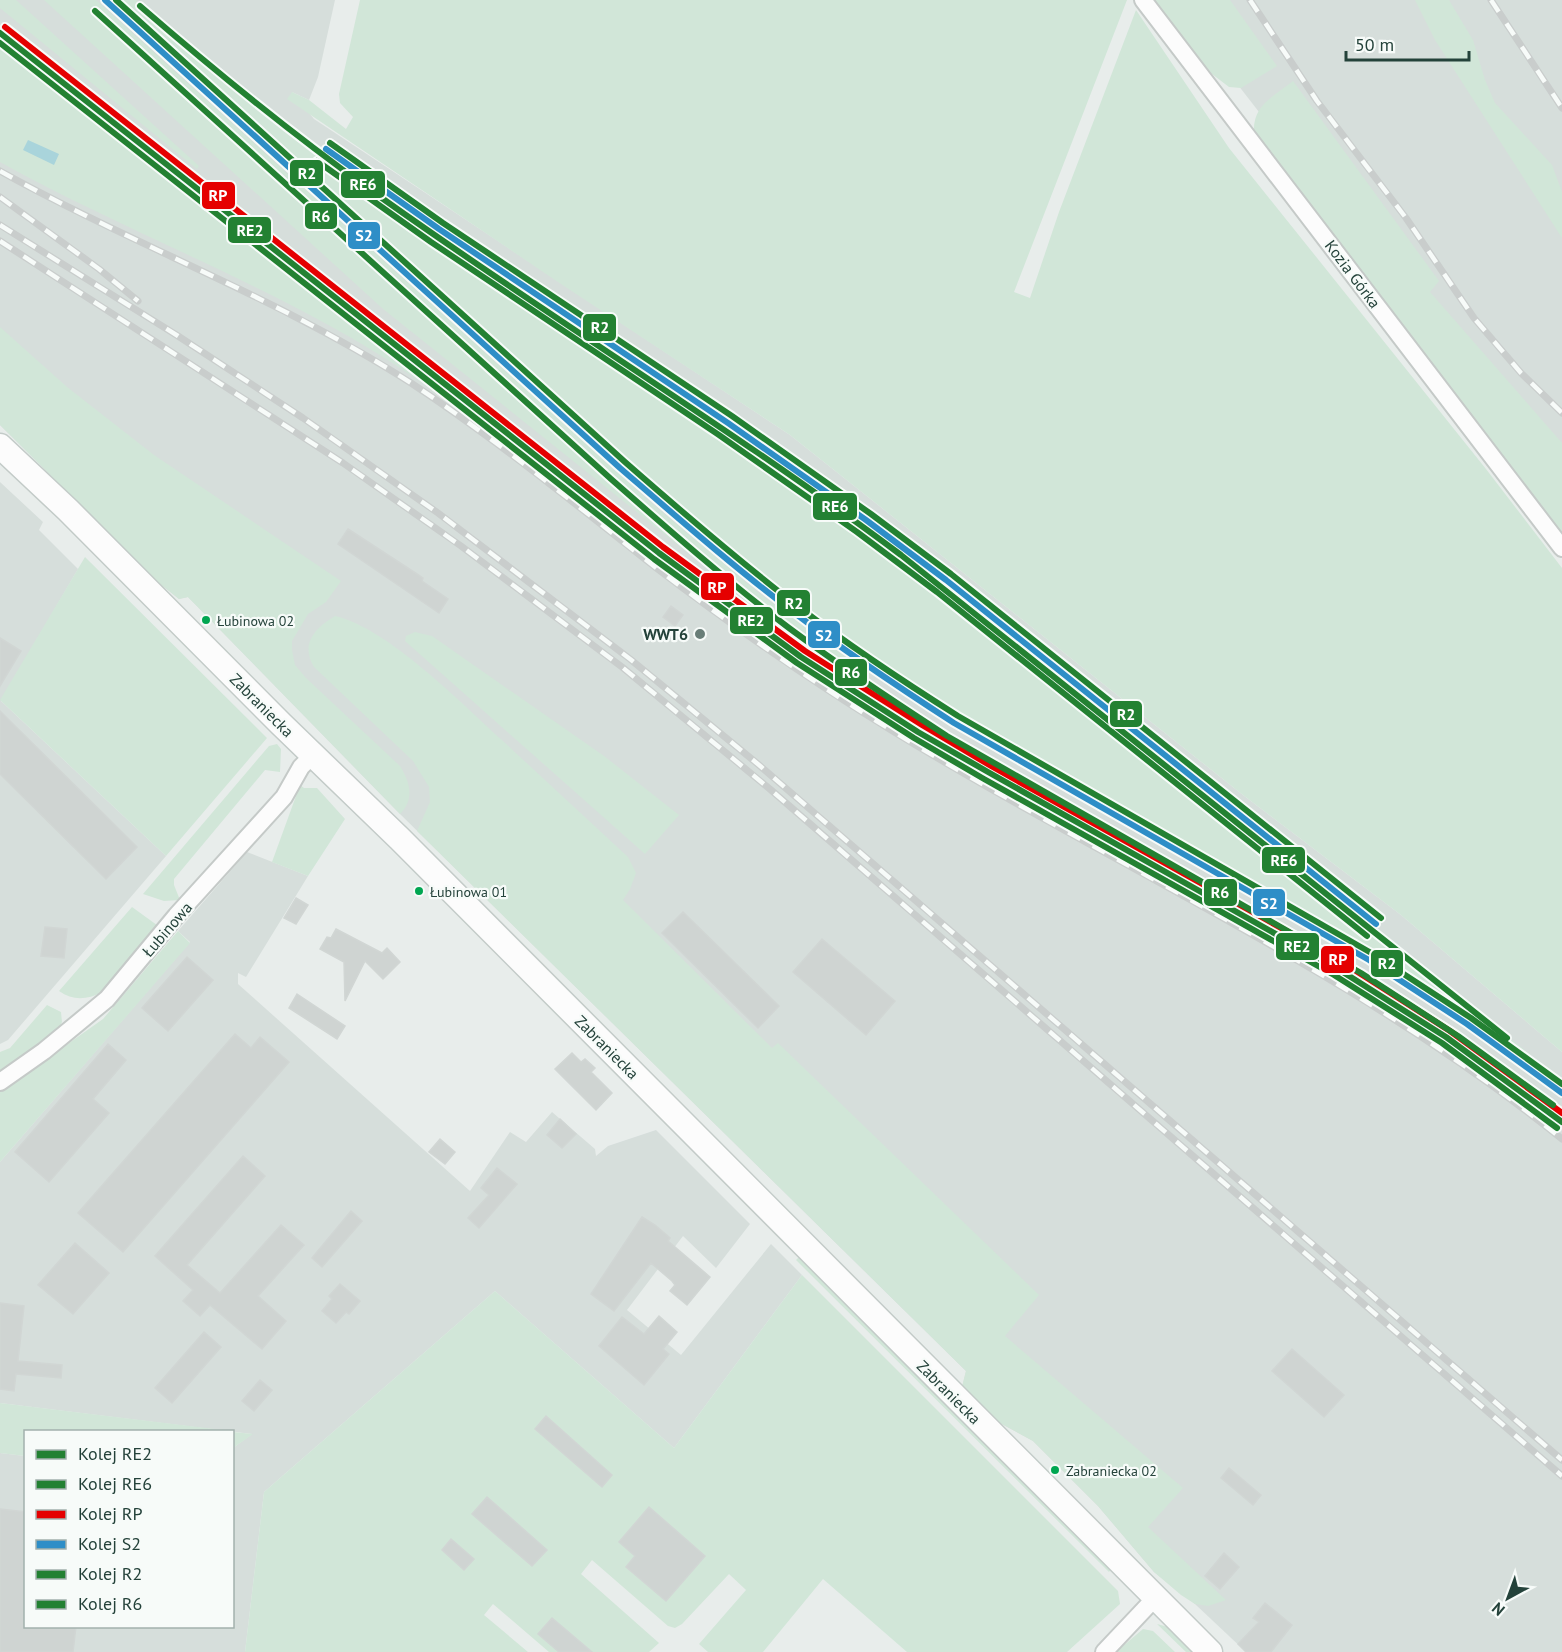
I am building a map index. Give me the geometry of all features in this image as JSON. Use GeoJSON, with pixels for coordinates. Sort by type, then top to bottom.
{"type":"FeatureCollection","features":[{"type":"Feature","properties":{"kind":"main road","name":"Zabraniecka"},"geometry":{"type":"LineString","coordinates":[[0,446],[68,510],[437,876],[1210,1652]]}},
{"type":"Feature","properties":{"kind":"street","name":"Kozia Górka"},"geometry":{"type":"LineString","coordinates":[[1143,0],[1562,548]]}},
{"type":"Feature","properties":{"kind":"street","name":"Łubinowa"},"geometry":{"type":"LineString","coordinates":[[0,1082],[44,1051],[107,999],[176,916],[284,797],[301,767],[313,755]]}},
{"type":"Feature","properties":{"kind":"street"},"geometry":{"type":"LineString","coordinates":[[1104,1652],[1155,1598]]}},
{"type":"Feature","properties":{"kind":"shaded area"},"geometry":{"type":"Polygon","coordinates":[[[0,0],[335,0],[318,77],[309,100],[292,92],[314,119],[790,435],[1243,795],[1401,915],[1562,1052],[1562,1652],[1246,1652],[1195,1604],[1154,1572],[1098,1506],[1033,1441],[998,1422],[962,1387],[966,1371],[400,814],[188,597],[179,599],[159,583],[0,425],[0,0]]]}},
{"type":"Feature","properties":{"kind":"shaded area"},"geometry":{"type":"Polygon","coordinates":[[[1172,0],[1562,0],[1562,506],[1346,224],[1172,0]]]}},
{"type":"Feature","properties":{"kind":"shaded area"},"geometry":{"type":"Polygon","coordinates":[[[0,482],[43,522],[39,530],[78,569],[1,701],[166,856],[8,1040],[0,1044],[0,482]]]}},
{"type":"Feature","properties":{"kind":"shaded area"},"geometry":{"type":"Polygon","coordinates":[[[247,852],[308,876],[246,977],[238,973],[238,984],[470,1191],[510,1132],[526,1142],[552,1112],[595,1149],[596,1156],[608,1146],[656,1130],[750,1224],[716,1268],[683,1236],[627,1310],[681,1355],[771,1244],[802,1275],[674,1448],[495,1291],[264,1492],[245,1652],[0,1652],[0,1453],[24,1456],[24,1628],[234,1628],[234,1447],[252,1434],[0,1403],[0,1162],[190,942],[178,931],[247,852]]]}},
{"type":"Feature","properties":{"kind":"green space"},"geometry":{"type":"Polygon","coordinates":[[[0,0],[16,0],[199,166],[197,169],[0,8],[0,0]]]}},
{"type":"Feature","properties":{"kind":"green space"},"geometry":{"type":"Polygon","coordinates":[[[44,0],[96,0],[650,502],[765,598],[870,675],[868,678],[793,629],[683,549],[382,308],[44,0]]]}},
{"type":"Feature","properties":{"kind":"green space"},"geometry":{"type":"Polygon","coordinates":[[[115,0],[136,0],[223,78],[311,148],[759,452],[909,560],[1531,1055],[1529,1058],[1425,986],[1335,931],[1001,744],[908,686],[833,634],[760,578],[654,490],[115,0]]]}},
{"type":"Feature","properties":{"kind":"green space"},"geometry":{"type":"Polygon","coordinates":[[[360,0],[1127,0],[1014,292],[1030,298],[1059,212],[1136,10],[1229,148],[1486,469],[1562,568],[1562,1052],[1401,915],[1243,795],[790,435],[287,99],[292,92],[309,100],[346,129],[353,117],[340,103],[339,94],[360,0]]]}},
{"type":"Feature","properties":{"kind":"green space"},"geometry":{"type":"Polygon","coordinates":[[[1152,0],[1230,0],[1277,66],[1241,88],[1229,87],[1212,74],[1152,0]]]}},
{"type":"Feature","properties":{"kind":"green space"},"geometry":{"type":"Polygon","coordinates":[[[1415,0],[1449,0],[1473,40],[1485,80],[1495,103],[1552,165],[1562,192],[1562,238],[1435,40],[1415,0]]]}},
{"type":"Feature","properties":{"kind":"green space"},"geometry":{"type":"Polygon","coordinates":[[[0,41],[453,401],[452,403],[363,345],[291,305],[82,205],[0,162],[0,41]]]}},
{"type":"Feature","properties":{"kind":"green space"},"geometry":{"type":"Polygon","coordinates":[[[1293,81],[1439,281],[1430,292],[1562,443],[1562,533],[1254,134],[1254,124],[1260,109],[1293,81]]]}},
{"type":"Feature","properties":{"kind":"green space"},"geometry":{"type":"Polygon","coordinates":[[[0,327],[67,387],[154,455],[341,581],[326,602],[308,614],[292,641],[295,665],[400,766],[408,784],[409,796],[400,814],[188,597],[179,599],[159,583],[0,425],[0,327]]]}},
{"type":"Feature","properties":{"kind":"green space"},"geometry":{"type":"Polygon","coordinates":[[[85,557],[267,738],[166,856],[0,700],[85,557]]]}},
{"type":"Feature","properties":{"kind":"green space"},"geometry":{"type":"Polygon","coordinates":[[[335,616],[356,623],[378,635],[424,669],[628,857],[636,873],[623,900],[772,1048],[778,1043],[1039,1295],[1005,1336],[1183,1488],[1148,1527],[1226,1600],[1208,1606],[1195,1604],[1154,1572],[1098,1506],[1033,1441],[998,1422],[962,1387],[966,1371],[417,831],[430,802],[429,787],[413,761],[314,667],[310,659],[309,644],[312,637],[321,626],[335,616]]]}},
{"type":"Feature","properties":{"kind":"green space"},"geometry":{"type":"Polygon","coordinates":[[[415,632],[432,636],[604,756],[679,815],[645,854],[405,641],[406,636],[415,632]]]}},
{"type":"Feature","properties":{"kind":"green space"},"geometry":{"type":"Polygon","coordinates":[[[277,744],[281,749],[280,772],[265,770],[174,879],[180,900],[164,901],[143,894],[269,746],[277,744]]]}},
{"type":"Feature","properties":{"kind":"green space"},"geometry":{"type":"Polygon","coordinates":[[[300,785],[304,788],[317,788],[345,819],[308,876],[272,862],[300,785]]]}},
{"type":"Feature","properties":{"kind":"green space"},"geometry":{"type":"Polygon","coordinates":[[[132,907],[161,928],[102,992],[91,997],[80,998],[59,991],[132,907]]]}},
{"type":"Feature","properties":{"kind":"green space"},"geometry":{"type":"Polygon","coordinates":[[[178,931],[190,943],[0,1162],[0,1092],[103,1019],[178,931]]]}},
{"type":"Feature","properties":{"kind":"green space"},"geometry":{"type":"Polygon","coordinates":[[[47,1005],[61,1012],[62,1022],[59,1028],[0,1075],[0,1052],[10,1048],[47,1005]]]}},
{"type":"Feature","properties":{"kind":"green space"},"geometry":{"type":"Polygon","coordinates":[[[799,1257],[1112,1568],[1109,1572],[796,1260],[799,1257]]]}},
{"type":"Feature","properties":{"kind":"green space"},"geometry":{"type":"Polygon","coordinates":[[[802,1275],[1118,1591],[1120,1604],[1067,1652],[907,1652],[823,1579],[763,1652],[708,1652],[699,1644],[746,1590],[729,1574],[682,1624],[675,1628],[668,1626],[592,1560],[581,1574],[659,1643],[649,1652],[549,1652],[493,1604],[484,1615],[528,1652],[245,1652],[264,1492],[495,1291],[674,1448],[802,1275]]]}},
{"type":"Feature","properties":{"kind":"green space"},"geometry":{"type":"Polygon","coordinates":[[[0,1403],[223,1430],[24,1430],[24,1456],[0,1453],[0,1403]]]}},
{"type":"Feature","properties":{"kind":"green space"},"geometry":{"type":"Polygon","coordinates":[[[234,1432],[253,1434],[234,1447],[234,1432]]]}},
{"type":"Feature","properties":{"kind":"green space"},"geometry":{"type":"Polygon","coordinates":[[[1157,1624],[1172,1628],[1192,1652],[1186,1652],[1157,1624]]]}},
{"type":"Feature","properties":{"kind":"green space"},"geometry":{"type":"Polygon","coordinates":[[[1143,1629],[1153,1631],[1175,1652],[1116,1652],[1143,1629]]]}},
{"type":"Feature","properties":{"kind":"water"},"geometry":{"type":"Polygon","coordinates":[[[28,140],[59,154],[54,165],[23,150],[28,140]]]}},
{"type":"Feature","properties":{"kind":"building"},"geometry":{"type":"Polygon","coordinates":[[[348,529],[423,578],[422,581],[448,599],[439,613],[338,544],[348,529]]]}},
{"type":"Feature","properties":{"kind":"building"},"geometry":{"type":"Polygon","coordinates":[[[671,606],[683,615],[675,626],[663,617],[671,606]]]}},
{"type":"Feature","properties":{"kind":"building"},"geometry":{"type":"Polygon","coordinates":[[[0,638],[21,651],[0,686],[0,638]]]}},
{"type":"Feature","properties":{"kind":"building"},"geometry":{"type":"Polygon","coordinates":[[[0,711],[137,847],[106,879],[0,774],[0,711]]]}},
{"type":"Feature","properties":{"kind":"building"},"geometry":{"type":"Polygon","coordinates":[[[296,898],[308,905],[296,924],[284,918],[296,898]]]}},
{"type":"Feature","properties":{"kind":"building"},"geometry":{"type":"Polygon","coordinates":[[[683,912],[779,1006],[758,1028],[662,933],[683,912]]]}},
{"type":"Feature","properties":{"kind":"building"},"geometry":{"type":"Polygon","coordinates":[[[45,927],[67,929],[64,958],[41,956],[45,927]]]}},
{"type":"Feature","properties":{"kind":"building"},"geometry":{"type":"Polygon","coordinates":[[[336,929],[382,953],[387,948],[400,962],[383,979],[365,961],[345,1001],[344,962],[320,949],[327,937],[331,938],[336,929]]]}},
{"type":"Feature","properties":{"kind":"building"},"geometry":{"type":"Polygon","coordinates":[[[822,939],[895,1001],[866,1035],[793,972],[822,939]]]}},
{"type":"Feature","properties":{"kind":"building"},"geometry":{"type":"Polygon","coordinates":[[[187,957],[213,980],[168,1031],[142,1008],[187,957]]]}},
{"type":"Feature","properties":{"kind":"building"},"geometry":{"type":"Polygon","coordinates":[[[297,994],[345,1026],[337,1039],[289,1008],[297,994]]]}},
{"type":"Feature","properties":{"kind":"building"},"geometry":{"type":"Polygon","coordinates":[[[235,1034],[251,1048],[260,1037],[289,1062],[123,1252],[78,1213],[235,1034]]]}},
{"type":"Feature","properties":{"kind":"building"},"geometry":{"type":"Polygon","coordinates":[[[108,1044],[126,1060],[93,1099],[109,1113],[49,1182],[15,1152],[108,1044]]]}},
{"type":"Feature","properties":{"kind":"building"},"geometry":{"type":"Polygon","coordinates":[[[572,1053],[581,1062],[585,1059],[595,1068],[591,1072],[612,1093],[596,1110],[555,1069],[572,1053]]]}},
{"type":"Feature","properties":{"kind":"building"},"geometry":{"type":"Polygon","coordinates":[[[560,1119],[576,1134],[562,1148],[547,1135],[560,1119]]]}},
{"type":"Feature","properties":{"kind":"building"},"geometry":{"type":"Polygon","coordinates":[[[440,1139],[455,1152],[445,1164],[429,1152],[440,1139]]]}},
{"type":"Feature","properties":{"kind":"building"},"geometry":{"type":"Polygon","coordinates":[[[243,1156],[265,1176],[187,1265],[220,1293],[281,1225],[304,1245],[258,1296],[286,1321],[262,1349],[210,1305],[200,1316],[183,1301],[193,1290],[155,1256],[243,1156]]]}},
{"type":"Feature","properties":{"kind":"building"},"geometry":{"type":"Polygon","coordinates":[[[497,1168],[517,1184],[479,1228],[468,1218],[489,1195],[481,1188],[497,1168]]]}},
{"type":"Feature","properties":{"kind":"building"},"geometry":{"type":"Polygon","coordinates":[[[351,1211],[362,1221],[322,1267],[312,1258],[351,1211]]]}},
{"type":"Feature","properties":{"kind":"building"},"geometry":{"type":"Polygon","coordinates":[[[642,1217],[670,1238],[668,1241],[710,1277],[687,1305],[670,1291],[675,1285],[672,1281],[651,1263],[614,1311],[591,1294],[642,1217]]]}},
{"type":"Feature","properties":{"kind":"building"},"geometry":{"type":"Polygon","coordinates":[[[75,1243],[109,1273],[73,1314],[38,1285],[75,1243]]]}},
{"type":"Feature","properties":{"kind":"building"},"geometry":{"type":"Polygon","coordinates":[[[340,1284],[360,1301],[349,1314],[346,1312],[336,1323],[322,1311],[332,1299],[329,1296],[340,1284]]]}},
{"type":"Feature","properties":{"kind":"building"},"geometry":{"type":"Polygon","coordinates":[[[0,1303],[24,1306],[18,1361],[62,1365],[61,1378],[16,1374],[14,1391],[0,1389],[0,1303]]]}},
{"type":"Feature","properties":{"kind":"building"},"geometry":{"type":"Polygon","coordinates":[[[659,1316],[677,1332],[663,1349],[669,1354],[644,1385],[599,1346],[622,1317],[644,1334],[659,1316]]]}},
{"type":"Feature","properties":{"kind":"building"},"geometry":{"type":"Polygon","coordinates":[[[204,1332],[221,1347],[172,1403],[155,1388],[204,1332]]]}},
{"type":"Feature","properties":{"kind":"building"},"geometry":{"type":"Polygon","coordinates":[[[1292,1349],[1344,1395],[1324,1417],[1272,1371],[1292,1349]]]}},
{"type":"Feature","properties":{"kind":"building"},"geometry":{"type":"Polygon","coordinates":[[[260,1380],[272,1390],[254,1411],[242,1401],[260,1380]]]}},
{"type":"Feature","properties":{"kind":"building"},"geometry":{"type":"Polygon","coordinates":[[[546,1416],[612,1475],[602,1487],[535,1429],[546,1416]]]}},
{"type":"Feature","properties":{"kind":"building"},"geometry":{"type":"Polygon","coordinates":[[[1229,1468],[1261,1495],[1253,1505],[1221,1478],[1229,1468]]]}},
{"type":"Feature","properties":{"kind":"building"},"geometry":{"type":"Polygon","coordinates":[[[487,1497],[547,1550],[532,1566],[472,1514],[487,1497]]]}},
{"type":"Feature","properties":{"kind":"building"},"geometry":{"type":"Polygon","coordinates":[[[649,1507],[705,1556],[666,1601],[626,1567],[635,1556],[619,1542],[649,1507]]]}},
{"type":"Feature","properties":{"kind":"building"},"geometry":{"type":"Polygon","coordinates":[[[0,1509],[24,1512],[24,1628],[76,1628],[73,1652],[0,1652],[0,1509]]]}},
{"type":"Feature","properties":{"kind":"building"},"geometry":{"type":"Polygon","coordinates":[[[451,1539],[474,1559],[464,1570],[442,1550],[451,1539]]]}},
{"type":"Feature","properties":{"kind":"building"},"geometry":{"type":"Polygon","coordinates":[[[1224,1553],[1239,1567],[1220,1589],[1205,1576],[1224,1553]]]}},
{"type":"Feature","properties":{"kind":"building"},"geometry":{"type":"Polygon","coordinates":[[[1265,1603],[1292,1625],[1271,1652],[1246,1652],[1238,1644],[1259,1622],[1253,1618],[1265,1603]]]}},
{"type":"Feature","properties":{"kind":"building"},"geometry":{"type":"Polygon","coordinates":[[[552,1618],[592,1652],[559,1652],[538,1634],[552,1618]]]}},
{"type":"Feature","properties":{"kind":"railway"},"geometry":{"type":"LineString","coordinates":[[1250,0],[1317,101],[1406,218],[1474,318],[1521,373],[1562,413]]}},
{"type":"Feature","properties":{"kind":"railway"},"geometry":{"type":"LineString","coordinates":[[1491,0],[1562,108]]}},
{"type":"Feature","properties":{"kind":"railway"},"geometry":{"type":"LineString","coordinates":[[0,171],[311,325],[411,383],[504,449],[712,610],[830,692],[975,780],[1233,924],[1402,1024],[1483,1079],[1562,1139]]}},
{"type":"Feature","properties":{"kind":"railway"},"geometry":{"type":"LineString","coordinates":[[0,197],[99,269],[138,301]]}},
{"type":"Feature","properties":{"kind":"railway"},"geometry":{"type":"LineString","coordinates":[[0,225],[178,336],[303,418],[438,513],[630,659],[759,765],[1562,1460]]}},
{"type":"Feature","properties":{"kind":"railway"},"geometry":{"type":"LineString","coordinates":[[0,241],[343,463],[461,546],[622,667],[771,790],[1562,1476]]}},
{"type":"Feature","properties":{"kind":"rail line","name":"S2"},"geometry":{"type":"LineString","coordinates":[[105,0],[620,468],[773,597],[874,670],[954,723],[1369,960],[1467,1024],[1562,1093]]}},
{"type":"Feature","properties":{"kind":"rail line","name":"R2"},"geometry":{"type":"LineString","coordinates":[[116,0],[625,462],[733,555],[819,622],[958,716],[1373,954],[1471,1018],[1562,1084]]}},
{"type":"Feature","properties":{"kind":"rail line","name":"RE6"},"geometry":{"type":"LineString","coordinates":[[140,6],[254,101],[372,191],[504,283],[771,462],[901,555],[1507,1038]]}},
{"type":"Feature","properties":{"kind":"rail line","name":"R6"},"geometry":{"type":"LineString","coordinates":[[95,11],[611,479],[721,574],[789,628],[947,736],[1361,973],[1458,1036],[1553,1105]]}},
{"type":"Feature","properties":{"kind":"rail line","name":"RP"},"geometry":{"type":"LineString","coordinates":[[5,27],[663,547],[805,651],[991,766],[1342,962],[1450,1031],[1562,1113]]}},
{"type":"Feature","properties":{"kind":"rail line","name":"RE2"},"geometry":{"type":"LineString","coordinates":[[0,33],[659,553],[801,657],[918,732],[1338,969],[1446,1037],[1562,1122]]}},
{"type":"Feature","properties":{"kind":"rail line","name":"RE6"},"geometry":{"type":"LineString","coordinates":[[0,43],[654,559],[797,663],[914,738],[984,779],[1334,975],[1442,1043],[1557,1128]]}},
{"type":"Feature","properties":{"kind":"rail line","name":"R2"},"geometry":{"type":"LineString","coordinates":[[330,143],[443,223],[732,416],[871,514],[951,574],[1381,918]]}},
{"type":"Feature","properties":{"kind":"rail line","name":"S2"},"geometry":{"type":"LineString","coordinates":[[326,149],[439,229],[728,423],[866,520],[946,580],[1376,924]]}},
{"type":"Feature","properties":{"kind":"rail line","name":"R6"},"geometry":{"type":"LineString","coordinates":[[317,161],[431,242],[719,435],[857,532],[937,592],[1367,936]]}},
{"type":"Feature","properties":{"kind":"place","name":"Łubinowa 02"},"geometry":{"type":"Point","coordinates":[206,620]}},
{"type":"Feature","properties":{"kind":"place","name":"WWT6"},"geometry":{"type":"Point","coordinates":[700,634]}},
{"type":"Feature","properties":{"kind":"place","name":"Łubinowa 01"},"geometry":{"type":"Point","coordinates":[419,891]}},
{"type":"Feature","properties":{"kind":"place","name":"Zabraniecka 02"},"geometry":{"type":"Point","coordinates":[1055,1470]}}]}
